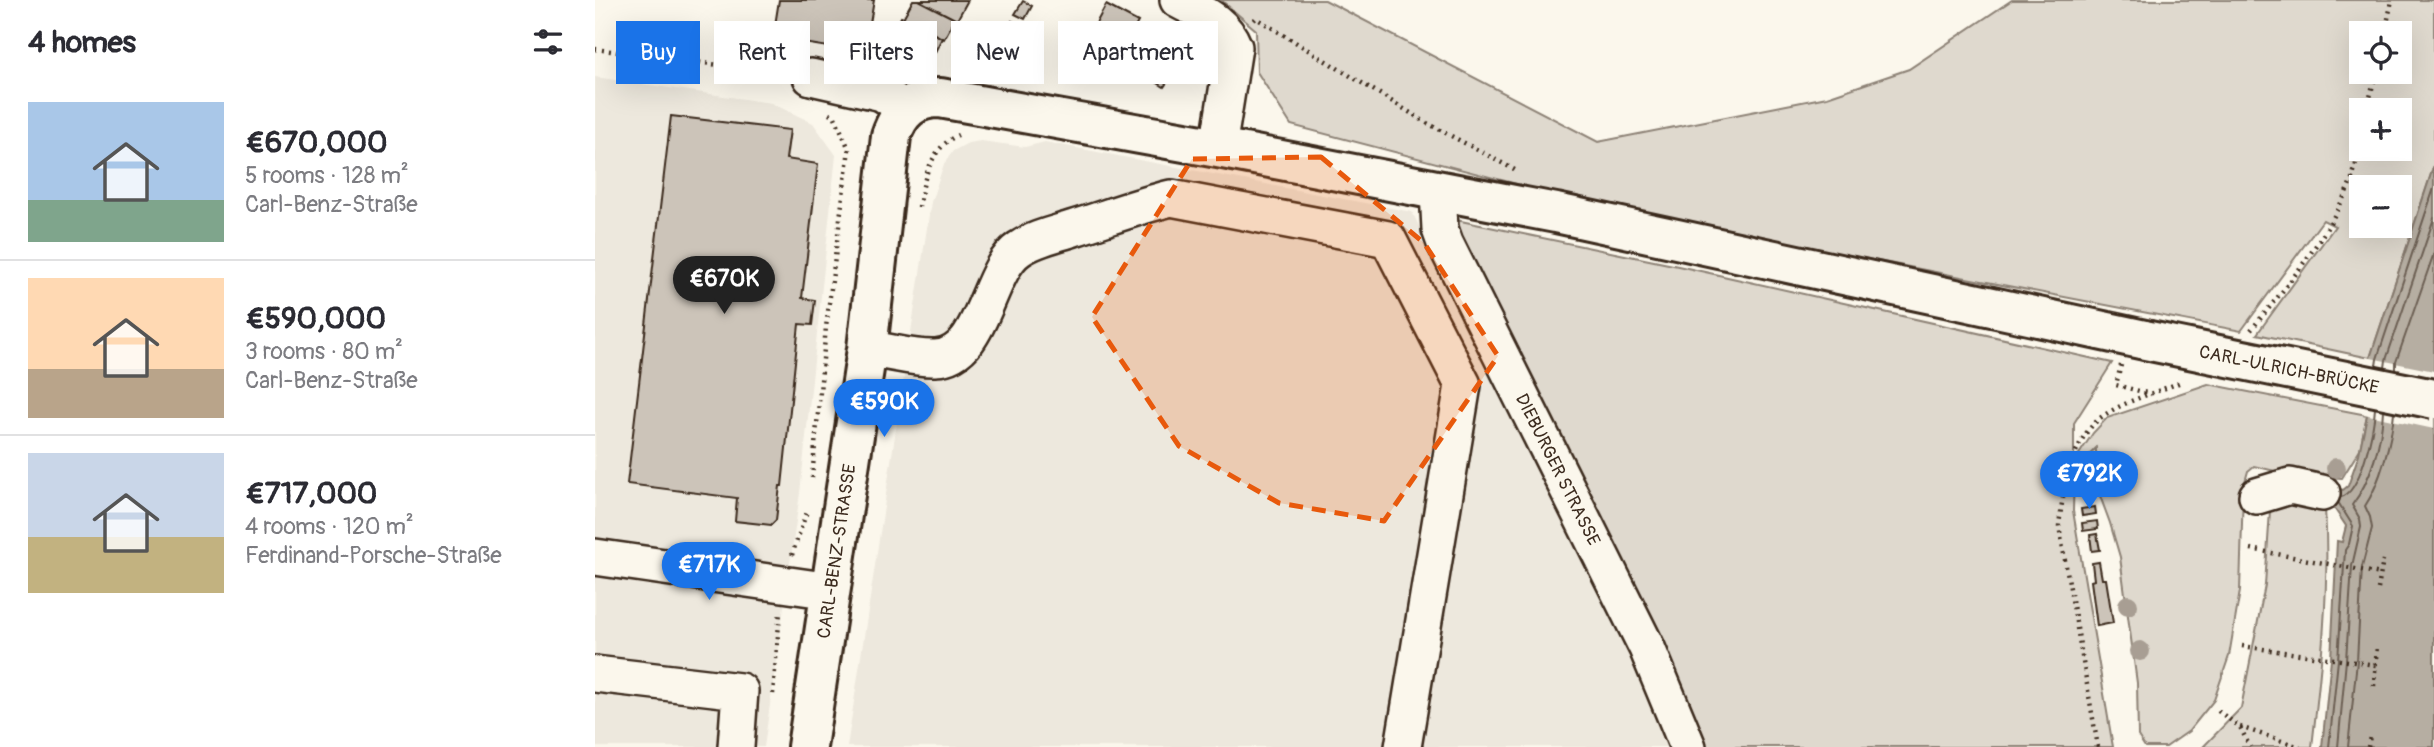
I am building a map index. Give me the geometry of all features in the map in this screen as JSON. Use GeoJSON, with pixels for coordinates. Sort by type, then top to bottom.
{"type":"FeatureCollection","features":[{"type":"Feature","properties":{"kind":"main road","name":"CARL-ULRICH-BRÜCKE"},"geometry":{"type":"LineString","coordinates":[[906,109],[921,100],[940,98],[1218,148],[1556,213],[2145,340],[2434,399]]}},
{"type":"Feature","properties":{"kind":"main road","name":"CARL-BENZ-STRASSE"},"geometry":{"type":"LineString","coordinates":[[807,747],[867,349],[890,146],[895,125],[906,109]]}},
{"type":"Feature","properties":{"kind":"street"},"geometry":{"type":"LineString","coordinates":[[1178,0],[1214,19],[1229,33],[1234,47],[1218,148]]}},
{"type":"Feature","properties":{"kind":"street"},"geometry":{"type":"LineString","coordinates":[[811,76],[882,93],[906,109]]}},
{"type":"Feature","properties":{"kind":"street","name":"DIEBURGER STRASSE"},"geometry":{"type":"LineString","coordinates":[[1439,191],[1440,229],[1445,243],[1647,648],[1688,747]]}},
{"type":"Feature","properties":{"kind":"street"},"geometry":{"type":"LineString","coordinates":[[867,349],[938,359],[950,354],[968,339],[1004,266],[1019,248],[1039,239],[1171,198],[1388,239],[1462,385],[1403,747]]}},
{"type":"Feature","properties":{"kind":"street"},"geometry":{"type":"LineString","coordinates":[[2257,496],[2290,486],[2322,492]]}},
{"type":"Feature","properties":{"kind":"street"},"geometry":{"type":"LineString","coordinates":[[595,558],[831,591]]}},
{"type":"Feature","properties":{"kind":"street"},"geometry":{"type":"LineString","coordinates":[[595,674],[740,691],[736,747]]}},
{"type":"Feature","properties":{"kind":"path"},"geometry":{"type":"LineString","coordinates":[[2388,21],[2392,0]]}},
{"type":"Feature","properties":{"kind":"path"},"geometry":{"type":"LineString","coordinates":[[1229,33],[1256,19],[1427,123],[1520,172]]}},
{"type":"Feature","properties":{"kind":"path"},"geometry":{"type":"LineString","coordinates":[[595,49],[811,76],[808,101],[835,117],[849,149],[826,327],[812,480]]}},
{"type":"Feature","properties":{"kind":"path"},"geometry":{"type":"LineString","coordinates":[[2245,338],[2294,276],[2335,216],[2352,178],[2356,161]]}},
{"type":"Feature","properties":{"kind":"path"},"geometry":{"type":"LineString","coordinates":[[2098,747],[2059,526],[2063,490],[2088,429],[2105,414],[2189,379]]}},
{"type":"Feature","properties":{"kind":"path"},"geometry":{"type":"LineString","coordinates":[[2116,384],[2151,394]]}},
{"type":"Feature","properties":{"kind":"path"},"geometry":{"type":"LineString","coordinates":[[772,706],[777,623],[793,547],[809,503]]}},
{"type":"Feature","properties":{"kind":"path"},"geometry":{"type":"LineString","coordinates":[[2251,549],[2381,574]]}},
{"type":"Feature","properties":{"kind":"path"},"geometry":{"type":"LineString","coordinates":[[2378,589],[2383,560]]}},
{"type":"Feature","properties":{"kind":"path"},"geometry":{"type":"LineString","coordinates":[[2242,646],[2376,666]]}},
{"type":"Feature","properties":{"kind":"path"},"geometry":{"type":"LineString","coordinates":[[2374,686],[2377,646]]}},
{"type":"Feature","properties":{"kind":"path"},"geometry":{"type":"LineString","coordinates":[[2218,712],[2240,727],[2300,747]]}},
{"type":"Feature","properties":{"kind":"path"},"geometry":{"type":"LineString","coordinates":[[2240,727],[2250,747]]}},
{"type":"Feature","properties":{"kind":"path"},"geometry":{"type":"LineString","coordinates":[[2368,747],[2369,736]]}},
{"type":"Feature","properties":{"kind":"highlighted area"},"geometry":{"type":"Polygon","coordinates":[[[1321,157],[1424,243],[1498,356],[1384,521],[1279,503],[1179,446],[1092,317],[1192,159],[1321,157]]]}},
{"type":"Feature","properties":{"kind":"shaded area"},"geometry":{"type":"Polygon","coordinates":[[[1221,0],[1325,0],[1598,142],[1827,97],[1909,69],[2012,0],[2434,0],[2434,165],[2412,231],[2412,175],[2349,175],[2349,238],[2410,238],[2370,358],[2257,334],[2335,226],[2323,220],[2241,331],[1624,212],[1291,125],[1257,72],[1256,30],[1221,0]]]}},
{"type":"Feature","properties":{"kind":"shaded area"},"geometry":{"type":"Polygon","coordinates":[[[595,77],[616,80],[616,84],[642,84],[771,103],[813,123],[836,155],[800,493],[764,747],[595,747],[595,77]]]}},
{"type":"Feature","properties":{"kind":"shaded area"},"geometry":{"type":"Polygon","coordinates":[[[981,141],[1025,147],[1045,142],[1412,212],[1602,591],[1669,747],[847,747],[931,202],[944,164],[953,151],[968,143],[981,141]]]}},
{"type":"Feature","properties":{"kind":"shaded area"},"geometry":{"type":"Polygon","coordinates":[[[1456,220],[1678,266],[2112,363],[2074,423],[2074,462],[2093,433],[2107,418],[2208,384],[2367,415],[2360,449],[2342,478],[2292,475],[2254,466],[2248,471],[2243,489],[2240,591],[2229,656],[2214,700],[2189,731],[2166,747],[2145,747],[2138,736],[2137,683],[2120,557],[2096,485],[2096,448],[2074,471],[2073,511],[2113,747],[1695,747],[1448,237],[1456,220]]]}},
{"type":"Feature","properties":{"kind":"shaded area"},"geometry":{"type":"Polygon","coordinates":[[[2284,501],[2325,508],[2325,598],[2312,747],[2203,747],[2241,708],[2265,585],[2270,511],[2284,501]]]}},
{"type":"Feature","properties":{"kind":"water"},"geometry":{"type":"Polygon","coordinates":[[[2434,165],[2434,747],[2322,747],[2331,659],[2337,541],[2342,542],[2346,526],[2334,508],[2321,498],[2328,485],[2343,490],[2348,486],[2359,454],[2367,415],[2370,358],[2434,165]]]}},
{"type":"Feature","properties":{"kind":"pier"},"geometry":{"type":"Polygon","coordinates":[[[2366,357],[2434,371],[2434,429],[2364,414],[2366,357]]]}},
{"type":"Feature","properties":{"kind":"building"},"geometry":{"type":"Polygon","coordinates":[[[779,0],[874,0],[870,21],[824,21],[824,46],[810,44],[810,21],[776,21],[779,0]]]}},
{"type":"Feature","properties":{"kind":"building"},"geometry":{"type":"Polygon","coordinates":[[[913,0],[918,0],[955,19],[951,21],[944,39],[937,35],[937,21],[909,21],[903,18],[913,0]]]}},
{"type":"Feature","properties":{"kind":"building"},"geometry":{"type":"Polygon","coordinates":[[[918,0],[968,0],[957,20],[918,0]]]}},
{"type":"Feature","properties":{"kind":"building"},"geometry":{"type":"Polygon","coordinates":[[[1023,1],[1032,6],[1025,19],[1015,14],[1023,1]]]}},
{"type":"Feature","properties":{"kind":"building"},"geometry":{"type":"Polygon","coordinates":[[[1106,5],[1136,21],[1097,21],[1106,5]]]}},
{"type":"Feature","properties":{"kind":"building"},"geometry":{"type":"Polygon","coordinates":[[[937,35],[942,38],[937,48],[937,35]]]}},
{"type":"Feature","properties":{"kind":"building"},"geometry":{"type":"Polygon","coordinates":[[[671,116],[790,130],[786,159],[818,164],[802,298],[815,300],[812,325],[799,324],[782,486],[776,520],[771,525],[735,521],[737,498],[627,484],[671,116]]]}},
{"type":"Feature","properties":{"kind":"building"},"geometry":{"type":"Polygon","coordinates":[[[2095,507],[2096,514],[2082,516],[2081,509],[2095,507]]]}},
{"type":"Feature","properties":{"kind":"building"},"geometry":{"type":"Polygon","coordinates":[[[2097,521],[2098,529],[2083,531],[2082,523],[2097,521]]]}},
{"type":"Feature","properties":{"kind":"building"},"geometry":{"type":"Polygon","coordinates":[[[2097,534],[2100,550],[2092,551],[2090,535],[2097,534]]]}},
{"type":"Feature","properties":{"kind":"building"},"geometry":{"type":"Polygon","coordinates":[[[2099,562],[2102,579],[2106,579],[2113,623],[2097,626],[2091,581],[2094,580],[2092,563],[2099,562]]]}}]}
